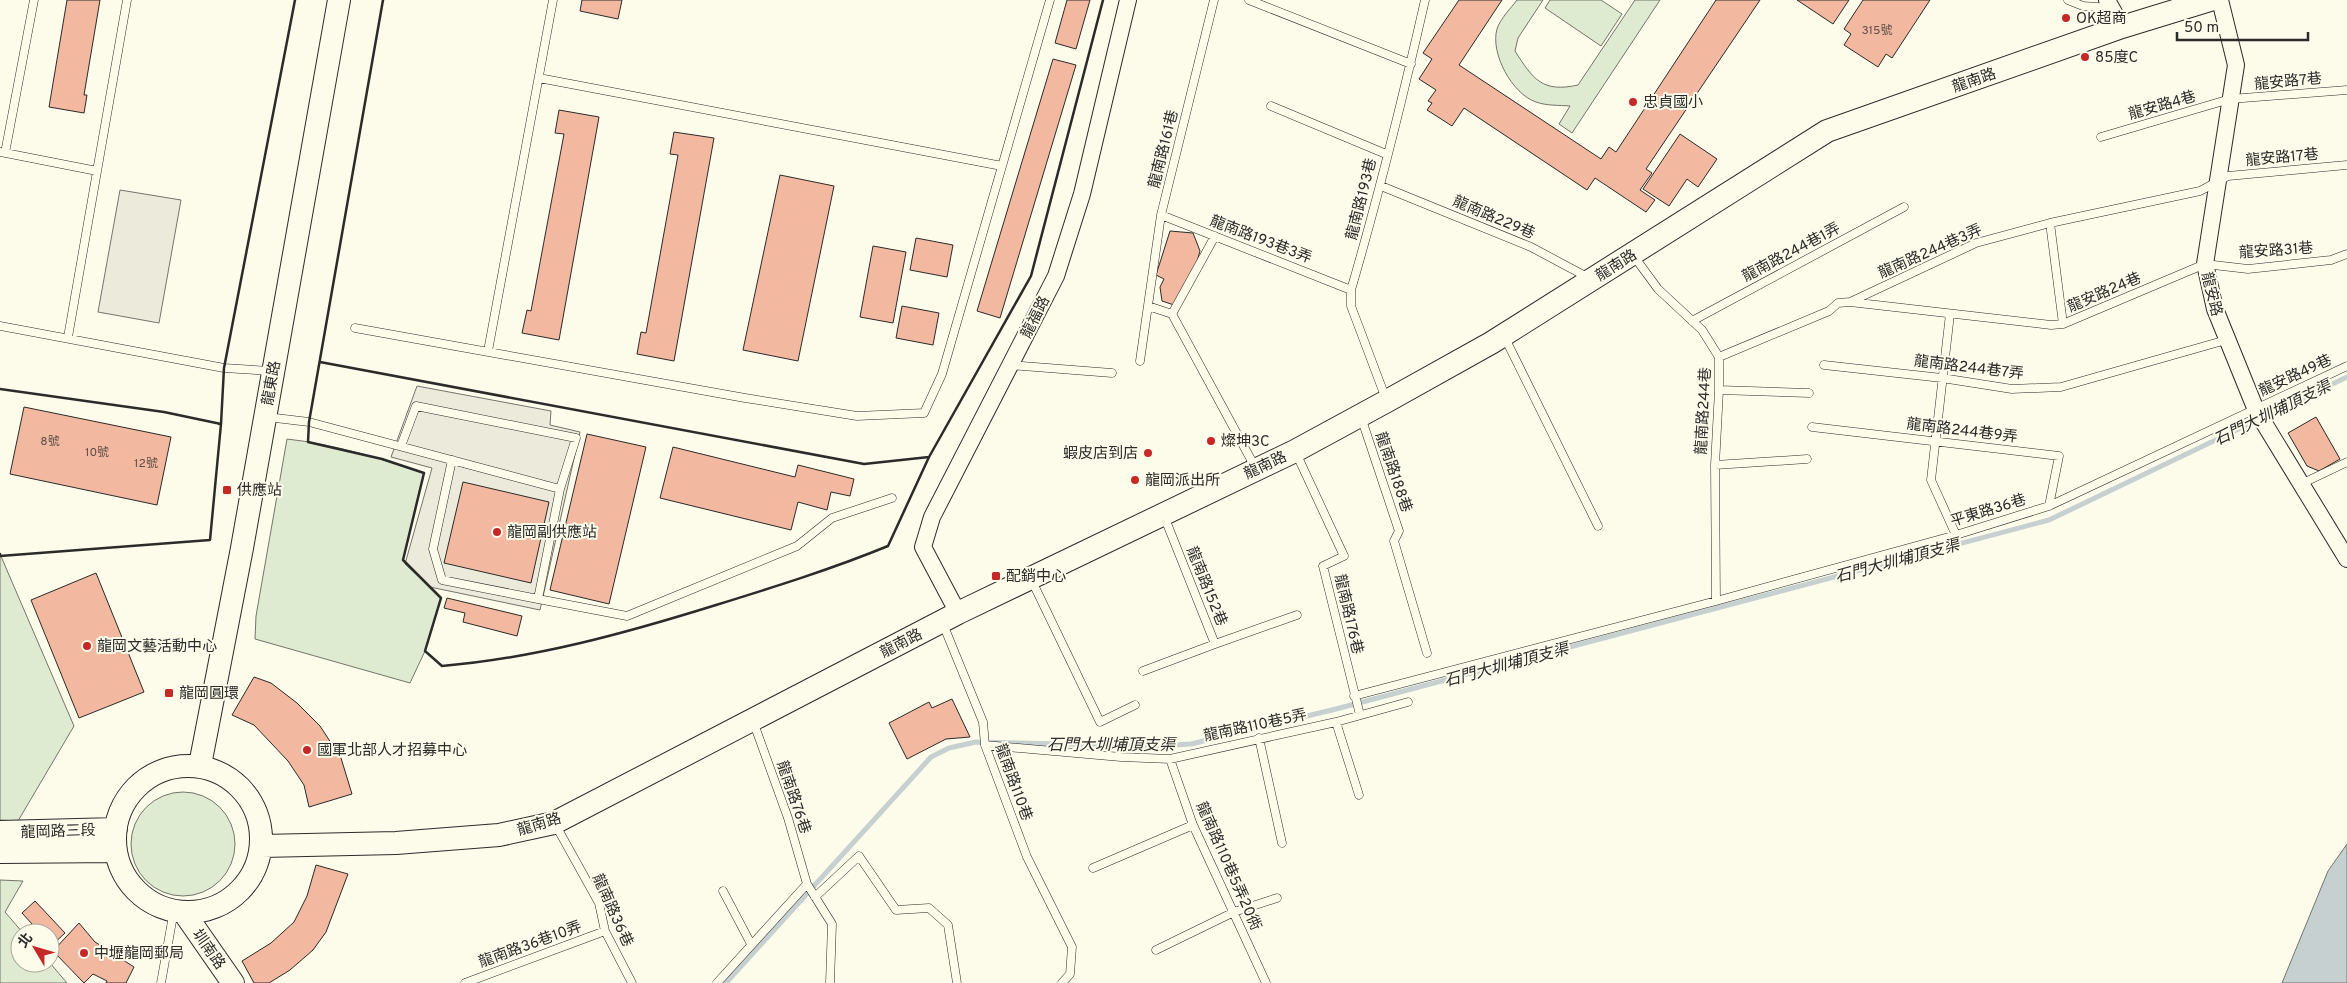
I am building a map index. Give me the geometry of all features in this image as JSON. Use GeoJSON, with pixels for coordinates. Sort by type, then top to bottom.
{"type":"FeatureCollection","features":[{"type":"Feature","properties":{"kind":"main road","name":"龍東路"},"geometry":{"type":"LineString","coordinates":[[200,765],[242,548],[339,0]]}},
{"type":"Feature","properties":{"kind":"main road","name":"龍南路"},"geometry":{"type":"LineString","coordinates":[[262,846],[396,843],[500,835],[554,822],[950,617],[1295,451],[1504,334],[1633,255],[1827,131],[2113,12],[2210,0]]}},
{"type":"Feature","properties":{"kind":"main road"},"geometry":{"type":"LineString","coordinates":[[200,765],[223,774],[239,786],[252,802],[258,821],[262,846],[257,864],[247,884],[213,910],[180,912],[155,905],[125,879],[118,863],[115,840],[121,806],[133,788],[158,771],[179,766],[200,765]]}},
{"type":"Feature","properties":{"kind":"main road","name":"龍岡路三段"},"geometry":{"type":"LineString","coordinates":[[0,832],[115,840]]}},
{"type":"Feature","properties":{"kind":"main road","name":"龍岡路三段"},"geometry":{"type":"LineString","coordinates":[[0,852],[115,840]]}},
{"type":"Feature","properties":{"kind":"main road","name":"圳南路"},"geometry":{"type":"LineString","coordinates":[[180,912],[233,983]]}},
{"type":"Feature","properties":{"kind":"street","name":"龍福路"},"geometry":{"type":"LineString","coordinates":[[950,617],[923,547],[932,517],[1056,276],[1079,203],[1128,0]]}},
{"type":"Feature","properties":{"kind":"street","name":"龍安路"},"geometry":{"type":"LineString","coordinates":[[2220,0],[2236,65],[2220,179],[2205,264],[2215,309],[2226,340],[2258,413],[2347,559]]}},
{"type":"Feature","properties":{"kind":"lane"},"geometry":{"type":"LineString","coordinates":[[34,0],[3,152],[97,171]]}},
{"type":"Feature","properties":{"kind":"lane"},"geometry":{"type":"LineString","coordinates":[[68,337],[128,0]]}},
{"type":"Feature","properties":{"kind":"lane"},"geometry":{"type":"LineString","coordinates":[[488,351],[553,0]]}},
{"type":"Feature","properties":{"kind":"lane"},"geometry":{"type":"LineString","coordinates":[[356,328],[745,398],[857,416],[924,412],[942,374],[1050,0]]}},
{"type":"Feature","properties":{"kind":"lane","name":"龍南路161巷"},"geometry":{"type":"LineString","coordinates":[[1140,361],[1161,215],[1214,0]]}},
{"type":"Feature","properties":{"kind":"lane"},"geometry":{"type":"LineString","coordinates":[[1249,0],[1411,64]]}},
{"type":"Feature","properties":{"kind":"lane","name":"龍南路193巷"},"geometry":{"type":"LineString","coordinates":[[1387,401],[1350,306],[1351,290],[1381,186],[1386,154],[1411,64],[1425,0]]}},
{"type":"Feature","properties":{"kind":"lane"},"geometry":{"type":"LineString","coordinates":[[2068,0],[2083,6],[2113,12]]}},
{"type":"Feature","properties":{"kind":"lane"},"geometry":{"type":"LineString","coordinates":[[538,78],[1002,166]]}},
{"type":"Feature","properties":{"kind":"lane","name":"龍安路7巷"},"geometry":{"type":"LineString","coordinates":[[2230,99],[2347,90]]}},
{"type":"Feature","properties":{"kind":"lane","name":"龍安路4巷"},"geometry":{"type":"LineString","coordinates":[[2102,136],[2230,99]]}},
{"type":"Feature","properties":{"kind":"lane"},"geometry":{"type":"LineString","coordinates":[[1271,106],[1386,154]]}},
{"type":"Feature","properties":{"kind":"lane","name":"龍安路17巷"},"geometry":{"type":"LineString","coordinates":[[2220,179],[2228,176],[2347,165]]}},
{"type":"Feature","properties":{"kind":"lane","name":"龍南路244巷3弄"},"geometry":{"type":"LineString","coordinates":[[1719,357],[1829,311],[1838,303],[1850,302],[1976,242],[2050,223],[2200,191],[2220,179]]}},
{"type":"Feature","properties":{"kind":"lane","name":"龍南路229巷"},"geometry":{"type":"LineString","coordinates":[[1381,186],[1531,246],[1593,280]]}},
{"type":"Feature","properties":{"kind":"lane","name":"龍南路244巷1弄"},"geometry":{"type":"LineString","coordinates":[[1692,321],[1904,206]]}},
{"type":"Feature","properties":{"kind":"lane","name":"龍南路193巷3弄"},"geometry":{"type":"LineString","coordinates":[[1161,215],[1351,290]]}},
{"type":"Feature","properties":{"kind":"lane"},"geometry":{"type":"LineString","coordinates":[[2050,223],[2064,324]]}},
{"type":"Feature","properties":{"kind":"lane"},"geometry":{"type":"LineString","coordinates":[[1172,314],[1215,236]]}},
{"type":"Feature","properties":{"kind":"lane","name":"龍安路31巷"},"geometry":{"type":"LineString","coordinates":[[2205,264],[2248,268],[2331,260],[2347,254]]}},
{"type":"Feature","properties":{"kind":"lane","name":"龍南路244巷"},"geometry":{"type":"LineString","coordinates":[[1633,255],[1658,289],[1702,330],[1719,357],[1720,390],[1715,465],[1716,601]]}},
{"type":"Feature","properties":{"kind":"lane","name":"龍安路24巷"},"geometry":{"type":"LineString","coordinates":[[1850,302],[2051,325],[2064,324],[2205,264]]}},
{"type":"Feature","properties":{"kind":"lane"},"geometry":{"type":"LineString","coordinates":[[1148,306],[1172,314],[1256,469]]}},
{"type":"Feature","properties":{"kind":"lane"},"geometry":{"type":"LineString","coordinates":[[1950,314],[1931,480],[1956,535]]}},
{"type":"Feature","properties":{"kind":"lane"},"geometry":{"type":"LineString","coordinates":[[0,326],[68,337],[224,368],[273,371]]}},
{"type":"Feature","properties":{"kind":"lane"},"geometry":{"type":"LineString","coordinates":[[1504,334],[1598,526]]}},
{"type":"Feature","properties":{"kind":"lane","name":"龍南路244巷7弄"},"geometry":{"type":"LineString","coordinates":[[1824,365],[1942,378],[2012,389],[2061,387],[2226,340]]}},
{"type":"Feature","properties":{"kind":"lane"},"geometry":{"type":"LineString","coordinates":[[1010,365],[1112,373]]}},
{"type":"Feature","properties":{"kind":"lane","name":"龍安路49巷"},"geometry":{"type":"LineString","coordinates":[[2258,413],[2347,366]]}},
{"type":"Feature","properties":{"kind":"lane"},"geometry":{"type":"LineString","coordinates":[[1720,390],[1809,393]]}},
{"type":"Feature","properties":{"kind":"lane"},"geometry":{"type":"LineString","coordinates":[[401,446],[416,406],[576,438],[560,489],[538,599]]}},
{"type":"Feature","properties":{"kind":"lane","name":"平東路36巷"},"geometry":{"type":"LineString","coordinates":[[1354,696],[1716,601],[1956,535],[2049,506],[2258,413]]}},
{"type":"Feature","properties":{"kind":"lane","name":"龍南路188巷"},"geometry":{"type":"LineString","coordinates":[[1360,415],[1399,531],[1394,541],[1427,653]]}},
{"type":"Feature","properties":{"kind":"lane"},"geometry":{"type":"LineString","coordinates":[[265,417],[309,422],[560,489]]}},
{"type":"Feature","properties":{"kind":"lane","name":"龍南路244巷9弄"},"geometry":{"type":"LineString","coordinates":[[1812,426],[2058,456],[2049,506]]}},
{"type":"Feature","properties":{"kind":"lane","name":"龍南路176巷"},"geometry":{"type":"LineString","coordinates":[[1295,451],[1344,556],[1323,566],[1360,715]]}},
{"type":"Feature","properties":{"kind":"lane"},"geometry":{"type":"LineString","coordinates":[[1715,465],[1808,459]]}},
{"type":"Feature","properties":{"kind":"lane"},"geometry":{"type":"LineString","coordinates":[[452,460],[432,549],[442,580],[627,616],[797,546],[832,518],[892,498]]}},
{"type":"Feature","properties":{"kind":"lane"},"geometry":{"type":"LineString","coordinates":[[2301,484],[2347,462]]}},
{"type":"Feature","properties":{"kind":"lane","name":"龍南路152巷"},"geometry":{"type":"LineString","coordinates":[[1164,514],[1215,644],[1297,616]]}},
{"type":"Feature","properties":{"kind":"lane"},"geometry":{"type":"LineString","coordinates":[[1031,579],[1100,722],[1135,705]]}},
{"type":"Feature","properties":{"kind":"lane","name":"龍南路110巷"},"geometry":{"type":"LineString","coordinates":[[950,617],[983,722],[985,745],[1027,857],[1072,946],[1070,974],[1062,983]]}},
{"type":"Feature","properties":{"kind":"lane"},"geometry":{"type":"LineString","coordinates":[[1143,671],[1215,644]]}},
{"type":"Feature","properties":{"kind":"lane","name":"龍南路110巷5弄"},"geometry":{"type":"LineString","coordinates":[[985,745],[1121,757],[1170,758],[1336,722],[1408,702]]}},
{"type":"Feature","properties":{"kind":"lane","name":"龍南路76巷"},"geometry":{"type":"LineString","coordinates":[[753,719],[788,818],[807,884],[832,924],[830,983]]}},
{"type":"Feature","properties":{"kind":"lane"},"geometry":{"type":"LineString","coordinates":[[1336,722],[1359,795]]}},
{"type":"Feature","properties":{"kind":"lane"},"geometry":{"type":"LineString","coordinates":[[1259,738],[1282,843]]}},
{"type":"Feature","properties":{"kind":"lane","name":"龍南路110巷5弄20衖"},"geometry":{"type":"LineString","coordinates":[[1170,758],[1193,825],[1266,983]]}},
{"type":"Feature","properties":{"kind":"lane","name":"龍南路36巷"},"geometry":{"type":"LineString","coordinates":[[554,822],[599,903],[605,931],[632,983]]}},
{"type":"Feature","properties":{"kind":"lane"},"geometry":{"type":"LineString","coordinates":[[1093,868],[1193,825]]}},
{"type":"Feature","properties":{"kind":"lane"},"geometry":{"type":"LineString","coordinates":[[815,897],[859,856],[896,910],[929,908],[948,924],[957,983]]}},
{"type":"Feature","properties":{"kind":"lane"},"geometry":{"type":"LineString","coordinates":[[717,983],[807,884]]}},
{"type":"Feature","properties":{"kind":"lane"},"geometry":{"type":"LineString","coordinates":[[723,891],[751,944]]}},
{"type":"Feature","properties":{"kind":"lane"},"geometry":{"type":"LineString","coordinates":[[1156,950],[1234,912],[1277,898]]}},
{"type":"Feature","properties":{"kind":"lane"},"geometry":{"type":"LineString","coordinates":[[161,983],[180,912]]}},
{"type":"Feature","properties":{"kind":"lane","name":"龍南路36巷10弄"},"geometry":{"type":"LineString","coordinates":[[465,983],[478,981],[605,931]]}},
{"type":"Feature","properties":{"kind":"green space"},"geometry":{"type":"Polygon","coordinates":[[[1517,0],[1543,0],[1518,38],[1515,51],[1527,69],[1540,82],[1556,87],[1566,87],[1578,85],[1635,0],[1660,0],[1572,133],[1559,124],[1570,106],[1544,104],[1527,98],[1511,82],[1500,61],[1496,39],[1498,25],[1517,0]]]}},
{"type":"Feature","properties":{"kind":"green space"},"geometry":{"type":"Polygon","coordinates":[[[1550,0],[1601,0],[1622,14],[1601,46],[1545,8],[1550,0]]]}},
{"type":"Feature","properties":{"kind":"green space"},"geometry":{"type":"Polygon","coordinates":[[[287,439],[356,452],[424,473],[403,560],[441,598],[425,651],[410,683],[255,639],[256,616],[287,439]]]}},
{"type":"Feature","properties":{"kind":"green space"},"geometry":{"type":"Polygon","coordinates":[[[0,554],[74,726],[18,821],[0,820],[0,554]]]}},
{"type":"Feature","properties":{"kind":"green space"},"geometry":{"type":"Polygon","coordinates":[[[183,792],[203,796],[212,801],[226,815],[231,824],[235,844],[231,864],[226,873],[212,887],[203,892],[183,896],[163,892],[154,887],[140,873],[135,864],[131,844],[135,824],[140,815],[154,801],[163,796],[183,792]]]}},
{"type":"Feature","properties":{"kind":"green space"},"geometry":{"type":"Polygon","coordinates":[[[0,880],[23,881],[5,912],[14,923],[10,923],[10,973],[58,973],[67,983],[0,983],[0,880]]]}},
{"type":"Feature","properties":{"kind":"shaded area"},"geometry":{"type":"Polygon","coordinates":[[[120,190],[181,200],[159,323],[98,312],[120,190]]]}},
{"type":"Feature","properties":{"kind":"shaded area"},"geometry":{"type":"Polygon","coordinates":[[[417,386],[551,411],[550,425],[580,432],[540,610],[430,587],[405,564],[432,468],[391,457],[417,386]]]}},
{"type":"Feature","properties":{"kind":"shaded area"},"geometry":{"type":"Polygon","coordinates":[[[2347,844],[2347,983],[2282,983],[2328,871],[2347,844]]]}},
{"type":"Feature","properties":{"kind":"building"},"geometry":{"type":"Polygon","coordinates":[[[67,0],[100,0],[84,95],[87,95],[84,113],[49,107],[67,0]]]}},
{"type":"Feature","properties":{"kind":"building"},"geometry":{"type":"Polygon","coordinates":[[[582,0],[622,0],[618,19],[580,11],[582,0]]]}},
{"type":"Feature","properties":{"kind":"building"},"geometry":{"type":"Polygon","coordinates":[[[1067,0],[1090,0],[1076,49],[1055,43],[1067,0]]]}},
{"type":"Feature","properties":{"kind":"building"},"geometry":{"type":"Polygon","coordinates":[[[1459,0],[1502,0],[1459,65],[1601,159],[1609,147],[1616,152],[1716,0],[1760,0],[1646,169],[1652,173],[1640,190],[1655,200],[1646,212],[1595,178],[1587,190],[1464,108],[1452,126],[1427,110],[1432,103],[1428,101],[1436,90],[1419,79],[1432,59],[1423,53],[1459,0]]]}},
{"type":"Feature","properties":{"kind":"building"},"geometry":{"type":"Polygon","coordinates":[[[1797,0],[1849,0],[1833,24],[1797,0]]]}},
{"type":"Feature","properties":{"kind":"building"},"geometry":{"type":"Polygon","coordinates":[[[1863,0],[1930,0],[1892,58],[1886,54],[1878,67],[1844,45],[1851,34],[1844,29],[1863,0]]]}},
{"type":"Feature","properties":{"kind":"building"},"geometry":{"type":"Polygon","coordinates":[[[1053,59],[1076,65],[1000,318],[977,311],[1053,59]]]}},
{"type":"Feature","properties":{"kind":"building"},"geometry":{"type":"Polygon","coordinates":[[[559,110],[599,117],[559,340],[522,333],[527,310],[531,311],[564,134],[555,133],[559,110]]]}},
{"type":"Feature","properties":{"kind":"building"},"geometry":{"type":"Polygon","coordinates":[[[674,132],[714,138],[674,361],[637,354],[641,332],[646,333],[678,155],[670,154],[674,132]]]}},
{"type":"Feature","properties":{"kind":"building"},"geometry":{"type":"Polygon","coordinates":[[[1680,134],[1717,159],[1698,187],[1687,179],[1669,206],[1643,189],[1680,134]]]}},
{"type":"Feature","properties":{"kind":"building"},"geometry":{"type":"Polygon","coordinates":[[[780,175],[834,186],[798,361],[743,350],[780,175]]]}},
{"type":"Feature","properties":{"kind":"building"},"geometry":{"type":"Polygon","coordinates":[[[1170,231],[1193,233],[1200,251],[1190,286],[1174,305],[1162,301],[1160,287],[1164,279],[1156,275],[1170,231]]]}},
{"type":"Feature","properties":{"kind":"building"},"geometry":{"type":"Polygon","coordinates":[[[916,238],[953,245],[947,277],[910,270],[916,238]]]}},
{"type":"Feature","properties":{"kind":"building"},"geometry":{"type":"Polygon","coordinates":[[[873,246],[906,252],[893,323],[860,317],[873,246]]]}},
{"type":"Feature","properties":{"kind":"building"},"geometry":{"type":"Polygon","coordinates":[[[902,306],[939,313],[933,345],[896,338],[902,306]]]}},
{"type":"Feature","properties":{"kind":"building"},"geometry":{"type":"Polygon","coordinates":[[[24,407],[171,437],[157,505],[10,474],[24,407]]]}},
{"type":"Feature","properties":{"kind":"building"},"geometry":{"type":"Polygon","coordinates":[[[2316,417],[2340,459],[2319,471],[2307,466],[2288,433],[2316,417]]]}},
{"type":"Feature","properties":{"kind":"building"},"geometry":{"type":"Polygon","coordinates":[[[587,434],[646,447],[609,604],[550,590],[587,434]]]}},
{"type":"Feature","properties":{"kind":"building"},"geometry":{"type":"Polygon","coordinates":[[[673,447],[795,477],[798,465],[854,479],[850,496],[831,492],[827,510],[798,502],[791,530],[660,498],[673,447]]]}},
{"type":"Feature","properties":{"kind":"building","name":"龍岡副供應站"},"geometry":{"type":"Polygon","coordinates":[[[463,482],[549,502],[531,583],[444,563],[463,482]]]}},
{"type":"Feature","properties":{"kind":"building","name":"龍岡文藝活動中心"},"geometry":{"type":"Polygon","coordinates":[[[96,573],[144,692],[79,718],[31,600],[96,573]]]}},
{"type":"Feature","properties":{"kind":"building"},"geometry":{"type":"Polygon","coordinates":[[[447,598],[522,616],[517,636],[463,622],[465,613],[444,608],[447,598]]]}},
{"type":"Feature","properties":{"kind":"building","name":"國軍北部人才招募中心"},"geometry":{"type":"Polygon","coordinates":[[[254,677],[271,683],[297,703],[320,726],[341,758],[352,794],[309,807],[304,785],[288,761],[254,725],[232,715],[254,677]]]}},
{"type":"Feature","properties":{"kind":"building"},"geometry":{"type":"Polygon","coordinates":[[[952,699],[970,737],[946,739],[907,759],[889,723],[929,702],[932,708],[952,699]]]}},
{"type":"Feature","properties":{"kind":"building"},"geometry":{"type":"Polygon","coordinates":[[[316,865],[348,874],[326,932],[313,950],[290,970],[269,983],[254,983],[242,961],[271,943],[294,922],[307,896],[316,865]]]}},
{"type":"Feature","properties":{"kind":"building"},"geometry":{"type":"Polygon","coordinates":[[[35,901],[56,923],[31,923],[22,913],[35,901]]]}},
{"type":"Feature","properties":{"kind":"building","name":"中壢龍岡郵局"},"geometry":{"type":"Polygon","coordinates":[[[79,923],[95,942],[134,967],[126,983],[106,983],[107,981],[93,974],[84,983],[60,958],[60,943],[79,923]]]}},
{"type":"Feature","properties":{"kind":"building"},"geometry":{"type":"Polygon","coordinates":[[[60,928],[65,933],[60,938],[60,928]]]}},
{"type":"Feature","properties":{"kind":"waterway","name":"石門大圳埔頂支渠"},"geometry":{"type":"LineString","coordinates":[[726,983],[931,757],[949,748],[976,742],[1154,746],[1191,744],[1336,709],[2049,520],[2347,377]]}},
{"type":"Feature","properties":{"kind":"wall"},"geometry":{"type":"LineString","coordinates":[[0,389],[164,412],[221,424],[224,368],[295,0]]}},
{"type":"Feature","properties":{"kind":"wall"},"geometry":{"type":"LineString","coordinates":[[383,0],[309,422],[308,442],[382,459],[424,473],[403,560],[441,598],[425,651],[442,666],[546,651],[615,634],[781,584],[888,546],[929,457],[1031,276],[1103,0]]}},
{"type":"Feature","properties":{"kind":"wall"},"geometry":{"type":"LineString","coordinates":[[320,362],[864,464],[929,457]]}},
{"type":"Feature","properties":{"kind":"wall"},"geometry":{"type":"LineString","coordinates":[[0,554],[0,556],[210,540],[221,424],[219,424]]}},
{"type":"Feature","properties":{"kind":"place","name":"OK超商"},"geometry":{"type":"Point","coordinates":[2066,18]}},
{"type":"Feature","properties":{"kind":"place","name":"85度C"},"geometry":{"type":"Point","coordinates":[2085,57]}},
{"type":"Feature","properties":{"kind":"place","name":"忠貞國小"},"geometry":{"type":"Point","coordinates":[1633,102]}},
{"type":"Feature","properties":{"kind":"place","name":"燦坤3C"},"geometry":{"type":"Point","coordinates":[1211,441]}},
{"type":"Feature","properties":{"kind":"place","name":"蝦皮店到店"},"geometry":{"type":"Point","coordinates":[1148,453]}},
{"type":"Feature","properties":{"kind":"place","name":"龍岡派出所"},"geometry":{"type":"Point","coordinates":[1135,480]}},
{"type":"Feature","properties":{"kind":"place","name":"供應站"},"geometry":{"type":"Point","coordinates":[227,490]}},
{"type":"Feature","properties":{"kind":"place","name":"龍岡副供應站"},"geometry":{"type":"Point","coordinates":[497,532]}},
{"type":"Feature","properties":{"kind":"place","name":"配銷中心"},"geometry":{"type":"Point","coordinates":[996,576]}},
{"type":"Feature","properties":{"kind":"place","name":"龍岡文藝活動中心"},"geometry":{"type":"Point","coordinates":[87,646]}},
{"type":"Feature","properties":{"kind":"place","name":"龍岡圓環"},"geometry":{"type":"Point","coordinates":[169,693]}},
{"type":"Feature","properties":{"kind":"place","name":"國軍北部人才招募中心"},"geometry":{"type":"Point","coordinates":[307,750]}},
{"type":"Feature","properties":{"kind":"place","name":"中壢龍岡郵局"},"geometry":{"type":"Point","coordinates":[84,953]}}]}
